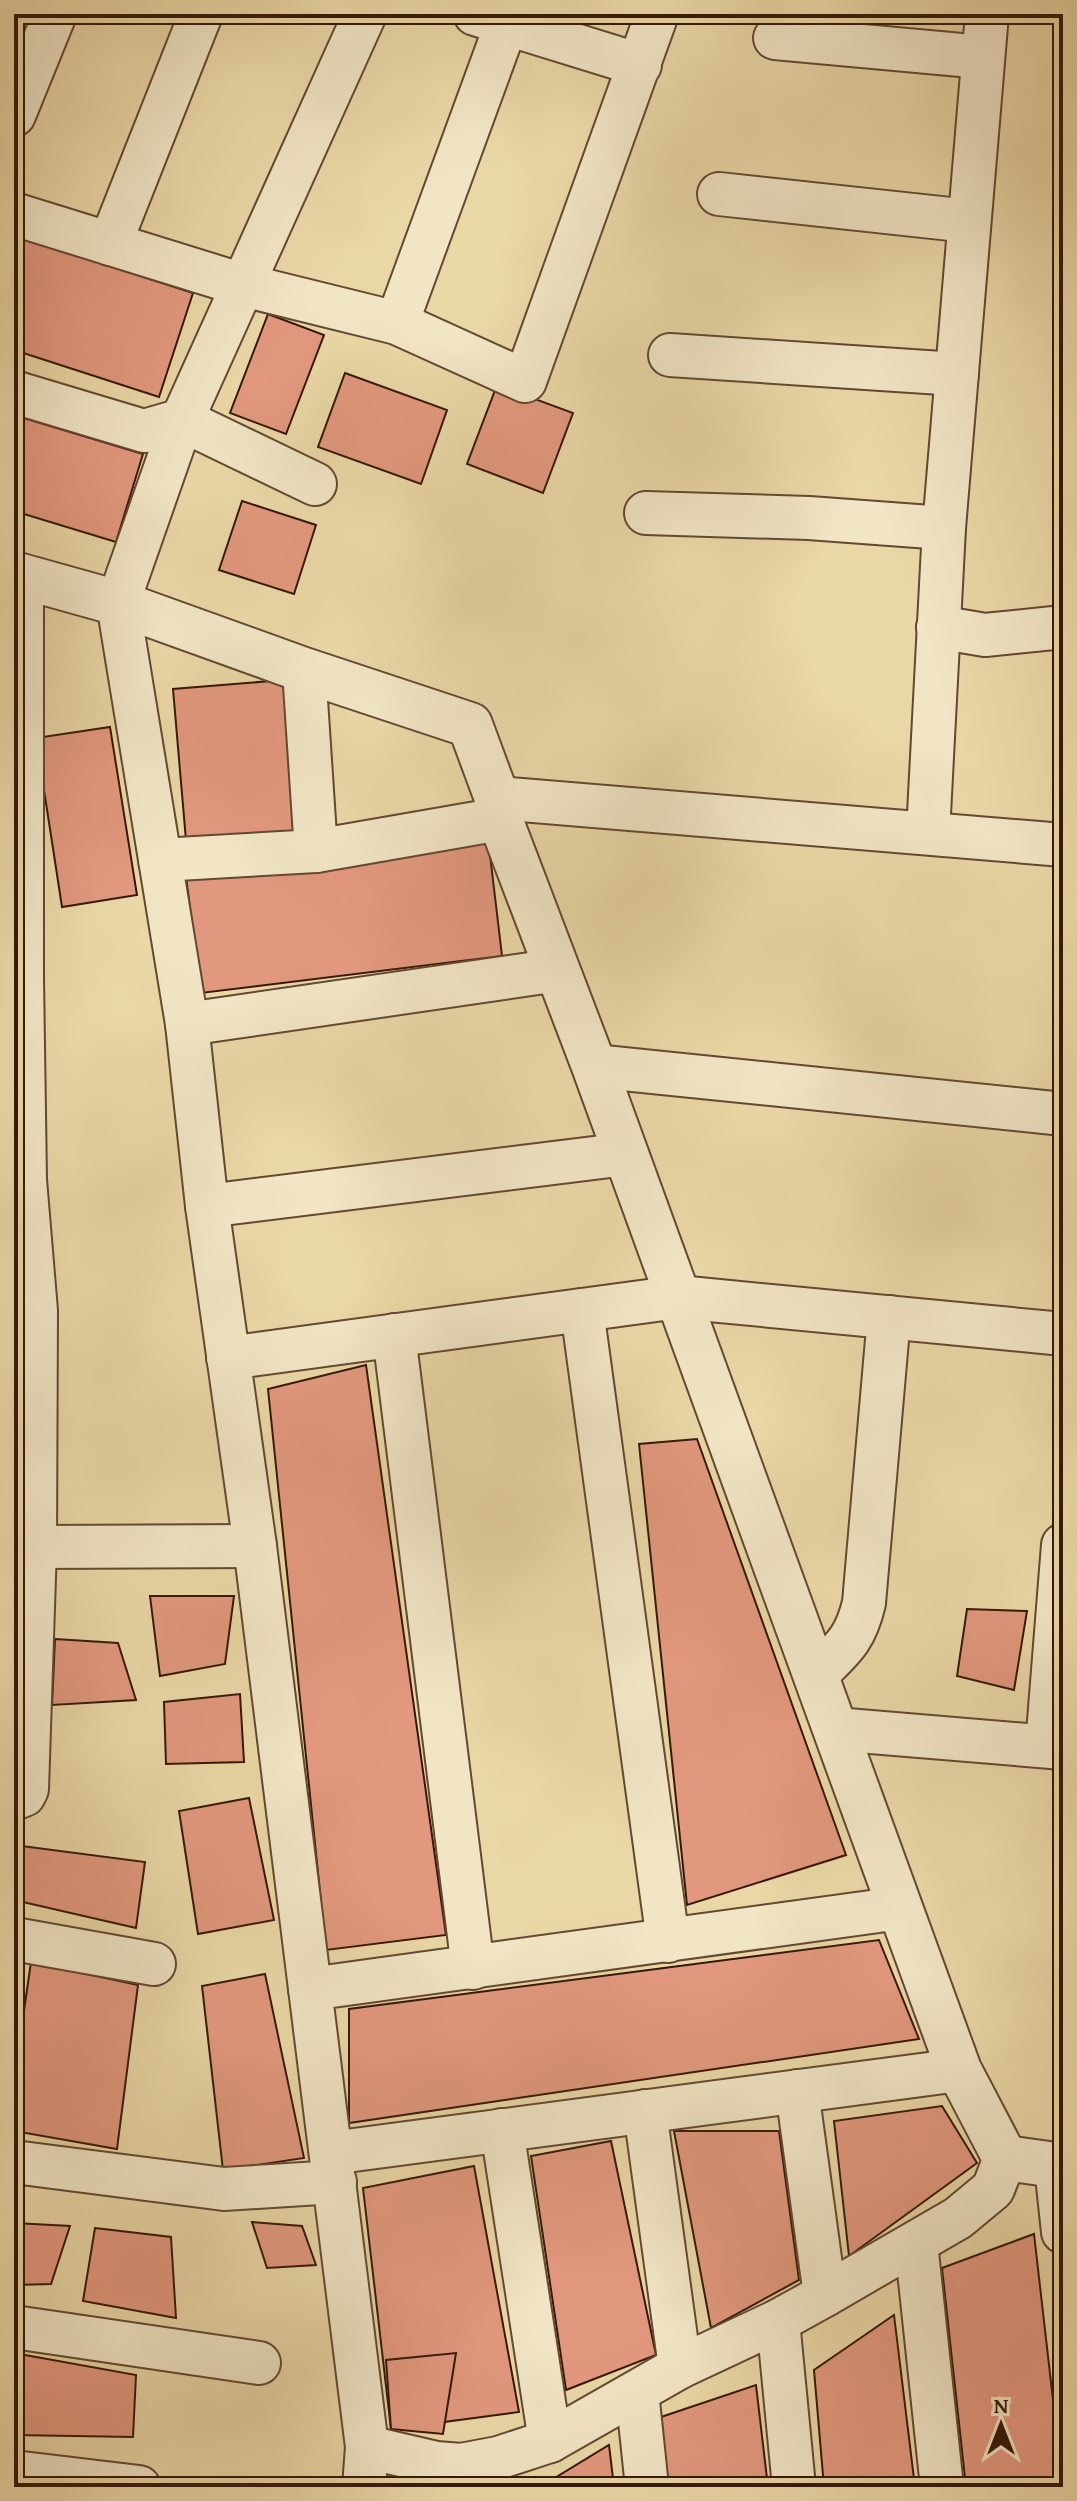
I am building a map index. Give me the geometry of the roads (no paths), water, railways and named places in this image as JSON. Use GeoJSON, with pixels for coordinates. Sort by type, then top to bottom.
{"type":"FeatureCollection","features":[{"type":"Feature","properties":{"kind":"street"},"geometry":{"type":"LineString","coordinates":[[14,115],[55,14]]}},
{"type":"Feature","properties":{"kind":"street"},"geometry":{"type":"LineString","coordinates":[[110,244],[201,14]]}},
{"type":"Feature","properties":{"kind":"street"},"geometry":{"type":"LineString","coordinates":[[14,1799],[24,1795],[27,1789],[35,1547],[25,1309],[25,1180],[18,978],[18,575],[118,603],[470,725],[959,2070],[1005,2158],[993,2189],[958,2218],[778,2321],[680,2367],[499,2472],[448,2464],[366,2467],[333,2168],[255,1546],[207,1206],[187,1024],[118,603],[182,420],[365,14]]}},
{"type":"Feature","properties":{"kind":"street"},"geometry":{"type":"LineString","coordinates":[[14,214],[243,285],[397,323],[525,381],[657,14]]}},
{"type":"Feature","properties":{"kind":"street"},"geometry":{"type":"LineString","coordinates":[[928,833],[944,528],[987,14]]}},
{"type":"Feature","properties":{"kind":"street"},"geometry":{"type":"LineString","coordinates":[[397,323],[497,17],[640,65]]}},
{"type":"Feature","properties":{"kind":"street"},"geometry":{"type":"LineString","coordinates":[[775,38],[983,57]]}},
{"type":"Feature","properties":{"kind":"street"},"geometry":{"type":"LineString","coordinates":[[719,194],[969,221]]}},
{"type":"Feature","properties":{"kind":"street"},"geometry":{"type":"LineString","coordinates":[[670,355],[957,374]]}},
{"type":"Feature","properties":{"kind":"street"},"geometry":{"type":"LineString","coordinates":[[14,392],[144,431],[182,420],[315,484]]}},
{"type":"Feature","properties":{"kind":"street"},"geometry":{"type":"LineString","coordinates":[[646,513],[809,518],[944,528]]}},
{"type":"Feature","properties":{"kind":"street"},"geometry":{"type":"LineString","coordinates":[[938,627],[985,635],[1063,627]]}},
{"type":"Feature","properties":{"kind":"street"},"geometry":{"type":"LineString","coordinates":[[304,670],[316,851]]}},
{"type":"Feature","properties":{"kind":"street"},"geometry":{"type":"LineString","coordinates":[[160,860],[316,851],[499,809],[928,833],[1063,845]]}},
{"type":"Feature","properties":{"kind":"street"},"geometry":{"type":"LineString","coordinates":[[187,1024],[558,970]]}},
{"type":"Feature","properties":{"kind":"street"},"geometry":{"type":"LineString","coordinates":[[594,1066],[1063,1114]]}},
{"type":"Feature","properties":{"kind":"street"},"geometry":{"type":"LineString","coordinates":[[207,1206],[626,1154]]}},
{"type":"Feature","properties":{"kind":"street"},"geometry":{"type":"LineString","coordinates":[[228,1358],[678,1297],[1063,1334]]}},
{"type":"Feature","properties":{"kind":"street"},"geometry":{"type":"LineString","coordinates":[[582,1310],[668,1941]]}},
{"type":"Feature","properties":{"kind":"street"},"geometry":{"type":"LineString","coordinates":[[815,1676],[850,1641],[862,1614],[889,1317]]}},
{"type":"Feature","properties":{"kind":"street"},"geometry":{"type":"LineString","coordinates":[[394,1335],[473,1968]]}},
{"type":"Feature","properties":{"kind":"street"},"geometry":{"type":"LineString","coordinates":[[835,1729],[1055,1747],[1063,1545]]}},
{"type":"Feature","properties":{"kind":"street"},"geometry":{"type":"LineString","coordinates":[[35,1547],[255,1546]]}},
{"type":"Feature","properties":{"kind":"street"},"geometry":{"type":"LineString","coordinates":[[310,1989],[900,1908]]}},
{"type":"Feature","properties":{"kind":"street"},"geometry":{"type":"LineString","coordinates":[[14,1939],[154,1964]]}},
{"type":"Feature","properties":{"kind":"street"},"geometry":{"type":"LineString","coordinates":[[14,2162],[224,2189],[502,2130],[959,2070]]}},
{"type":"Feature","properties":{"kind":"street"},"geometry":{"type":"LineString","coordinates":[[797,2091],[825,2295]]}},
{"type":"Feature","properties":{"kind":"street"},"geometry":{"type":"LineString","coordinates":[[645,2111],[680,2367]]}},
{"type":"Feature","properties":{"kind":"street"},"geometry":{"type":"LineString","coordinates":[[502,2130],[550,2441]]}},
{"type":"Feature","properties":{"kind":"street"},"geometry":{"type":"LineString","coordinates":[[1005,2158],[1060,2166],[1063,2232]]}},
{"type":"Feature","properties":{"kind":"street"},"geometry":{"type":"LineString","coordinates":[[916,2243],[942,2487]]}},
{"type":"Feature","properties":{"kind":"street"},"geometry":{"type":"LineString","coordinates":[[778,2321],[794,2487]]}},
{"type":"Feature","properties":{"kind":"street"},"geometry":{"type":"LineString","coordinates":[[14,2327],[259,2363]]}},
{"type":"Feature","properties":{"kind":"street"},"geometry":{"type":"LineString","coordinates":[[637,2392],[647,2487]]}},
{"type":"Feature","properties":{"kind":"street"},"geometry":{"type":"LineString","coordinates":[[14,2472],[139,2487]]}}]}
